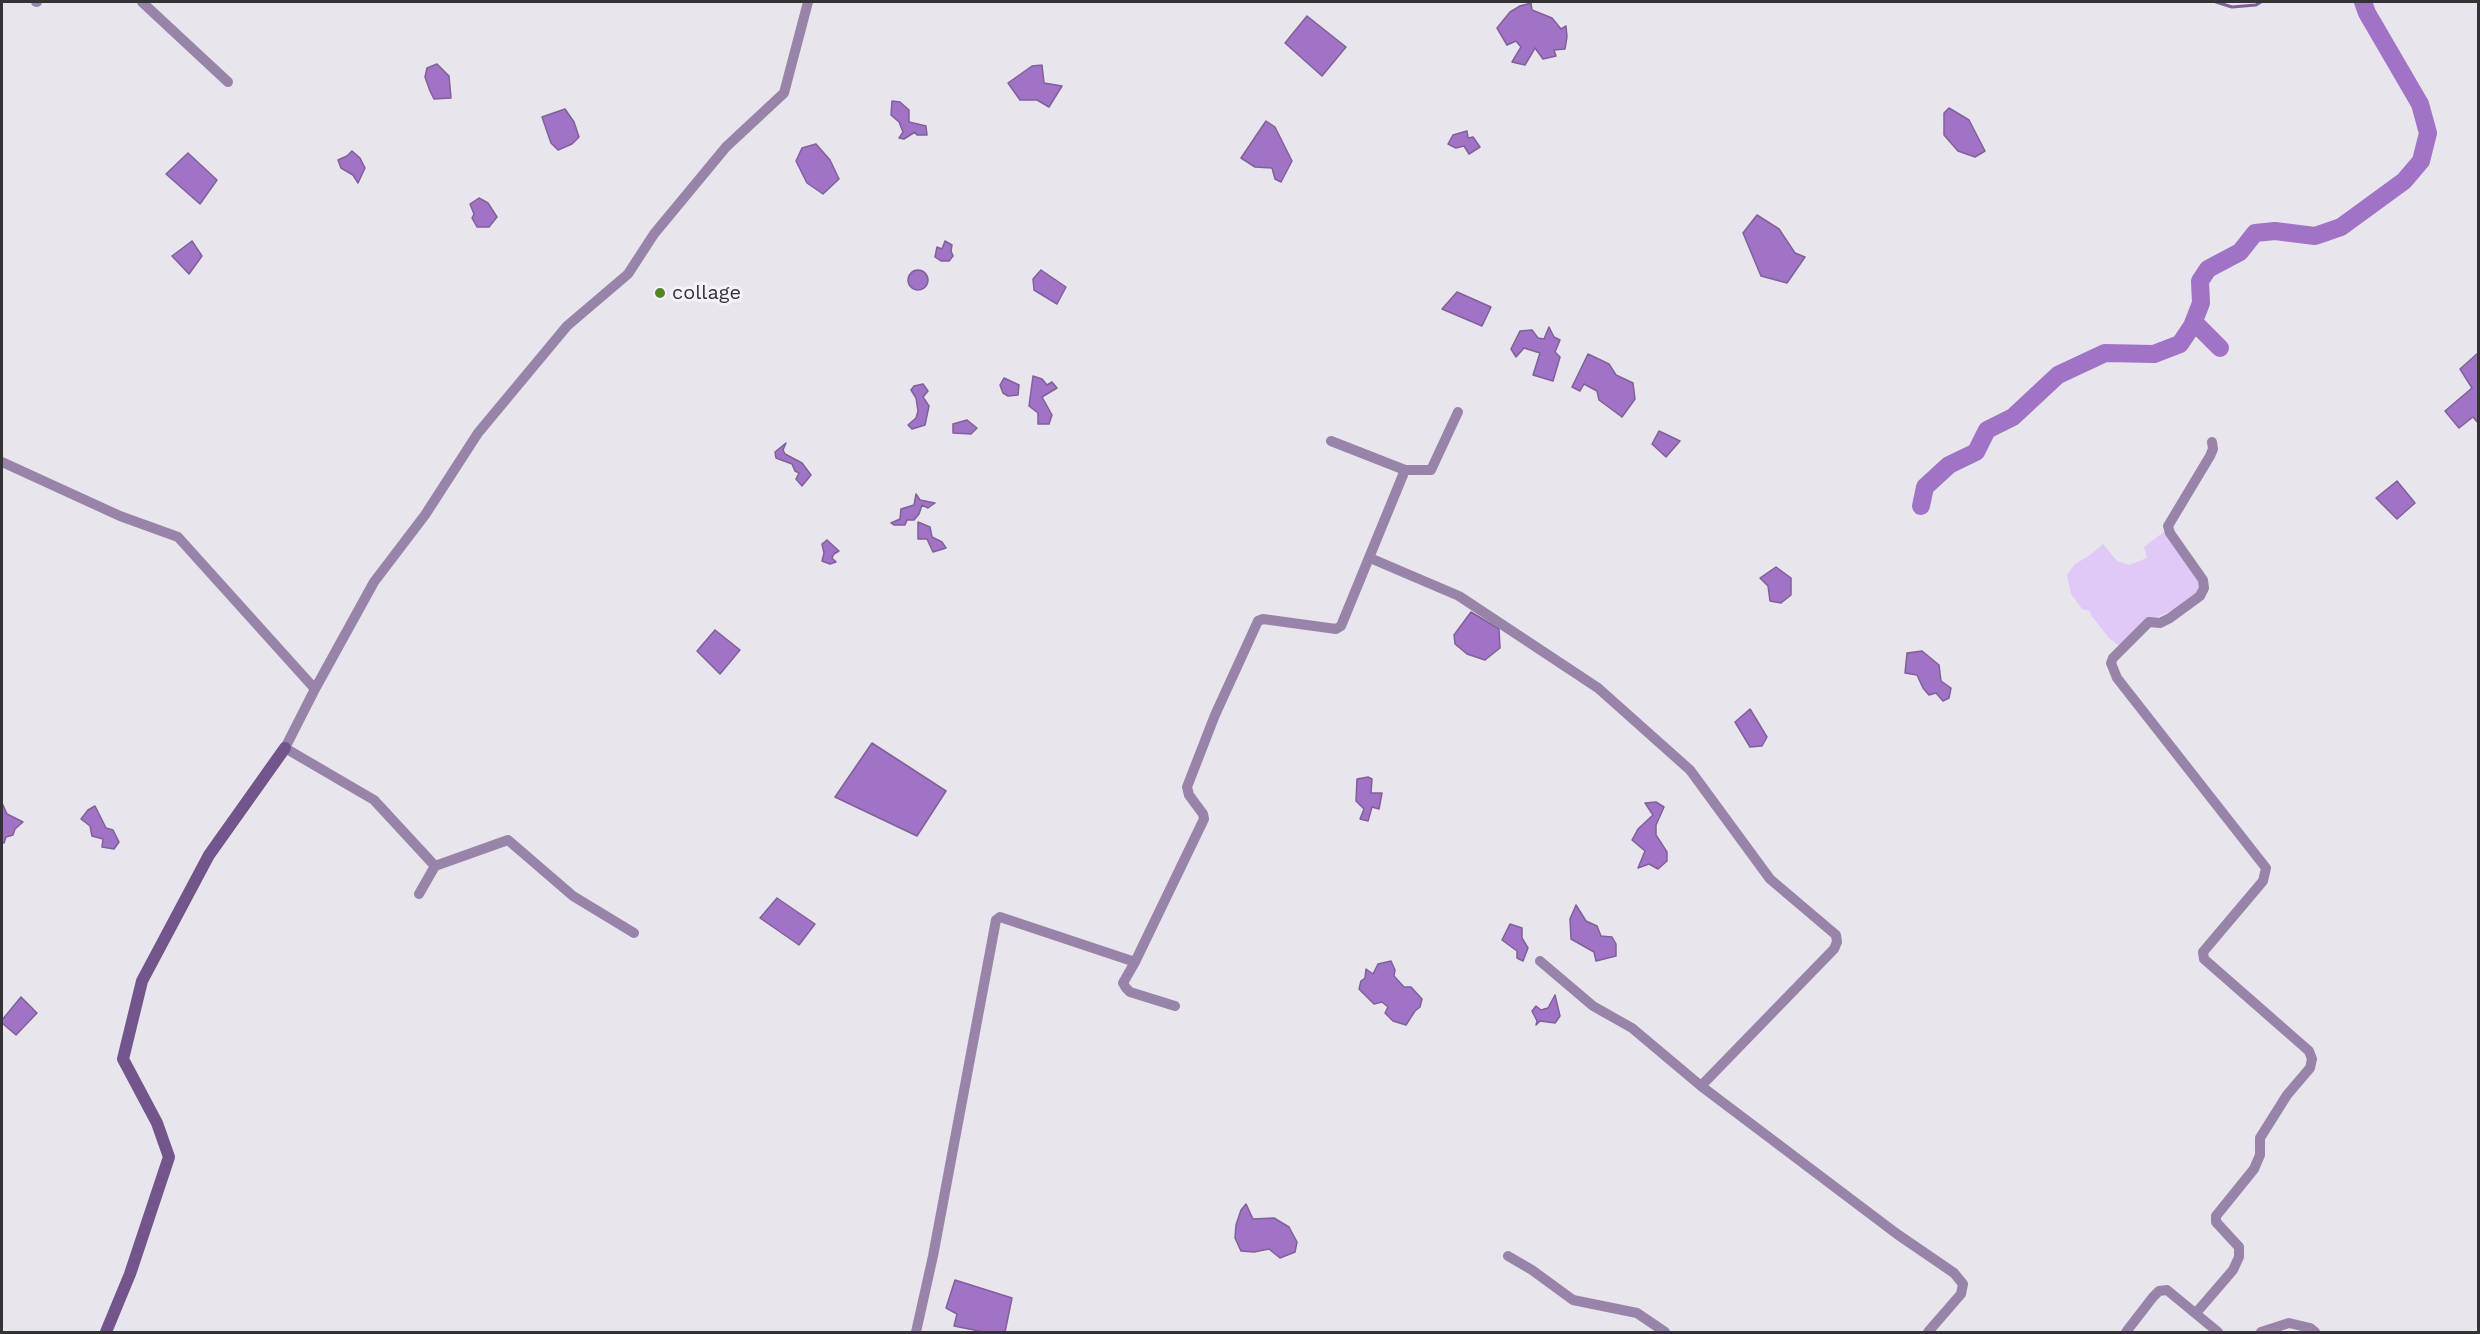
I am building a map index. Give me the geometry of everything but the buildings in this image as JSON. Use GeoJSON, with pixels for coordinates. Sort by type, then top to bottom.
{"type":"FeatureCollection","features":[{"type":"Feature","properties":{"kind":"main road"},"geometry":{"type":"LineString","coordinates":[[106,1332],[130,1274],[169,1157],[158,1123],[123,1059],[142,981],[209,855],[285,748]]}},
{"type":"Feature","properties":{"kind":"street"},"geometry":{"type":"LineString","coordinates":[[142,2],[228,82]]}},
{"type":"Feature","properties":{"kind":"street"},"geometry":{"type":"LineString","coordinates":[[435,866],[374,800],[285,748],[374,582],[425,515],[478,433],[567,326],[628,274],[654,234],[726,147],[784,93],[808,2]]}},
{"type":"Feature","properties":{"kind":"street"},"geometry":{"type":"LineString","coordinates":[[1331,441],[1405,470],[1433,469],[1458,412]]}},
{"type":"Feature","properties":{"kind":"street"},"geometry":{"type":"LineString","coordinates":[[2196,1313],[2233,1270],[2239,1257],[2239,1247],[2216,1222],[2216,1216],[2254,1169],[2260,1155],[2260,1138],[2287,1095],[2310,1068],[2312,1059],[2309,1051],[2204,959],[2203,952],[2208,945],[2263,881],[2266,868],[2117,678],[2111,663],[2113,658],[2149,622],[2160,623],[2170,618],[2200,596],[2204,588],[2203,580],[2170,533],[2169,526],[2210,456],[2213,449],[2212,442]]}},
{"type":"Feature","properties":{"kind":"street"},"geometry":{"type":"LineString","coordinates":[[2,462],[120,516],[178,537],[315,689]]}},
{"type":"Feature","properties":{"kind":"street"},"geometry":{"type":"LineString","coordinates":[[1175,1006],[1130,992],[1123,983],[1204,819],[1203,814],[1189,795],[1187,787],[1215,715],[1258,621],[1263,619],[1336,629],[1344,621],[1405,470]]}},
{"type":"Feature","properties":{"kind":"street"},"geometry":{"type":"LineString","coordinates":[[1370,558],[1459,596],[1598,688],[1690,770],[1770,879],[1836,935],[1837,942],[1834,949],[1701,1086]]}},
{"type":"Feature","properties":{"kind":"street"},"geometry":{"type":"LineString","coordinates":[[419,894],[435,866],[508,840],[573,896],[634,933]]}},
{"type":"Feature","properties":{"kind":"street"},"geometry":{"type":"LineString","coordinates":[[916,1332],[933,1256],[996,920],[1000,917],[1135,962]]}},
{"type":"Feature","properties":{"kind":"street"},"geometry":{"type":"LineString","coordinates":[[1540,961],[1593,1006],[1632,1028],[1701,1086],[1897,1234],[1954,1273],[1962,1284],[1961,1294],[1928,1332]]}},
{"type":"Feature","properties":{"kind":"street"},"geometry":{"type":"LineString","coordinates":[[1508,1256],[1532,1270],[1573,1300],[1637,1313],[1665,1332]]}},
{"type":"Feature","properties":{"kind":"street"},"geometry":{"type":"LineString","coordinates":[[2126,1332],[2159,1291],[2167,1290],[2218,1332]]}},
{"type":"Feature","properties":{"kind":"street"},"geometry":{"type":"LineString","coordinates":[[2261,1332],[2289,1323],[2310,1328],[2315,1332]]}},
{"type":"Feature","properties":{"kind":"shaded area"},"geometry":{"type":"Polygon","coordinates":[[[1531,3],[1532,10],[1552,18],[1561,29],[1566,26],[1567,37],[1565,49],[1554,50],[1556,56],[1543,59],[1535,48],[1525,65],[1512,62],[1521,47],[1516,41],[1507,45],[1497,28],[1510,12],[1531,3]]]}},
{"type":"Feature","properties":{"kind":"shaded area"},"geometry":{"type":"Polygon","coordinates":[[[1307,16],[1346,47],[1322,76],[1285,43],[1307,16]]]}},
{"type":"Feature","properties":{"kind":"shaded area"},"geometry":{"type":"Polygon","coordinates":[[[437,64],[449,76],[451,98],[434,99],[430,91],[425,77],[427,68],[437,64]]]}},
{"type":"Feature","properties":{"kind":"shaded area"},"geometry":{"type":"Polygon","coordinates":[[[1042,65],[1044,83],[1062,86],[1049,107],[1037,100],[1020,100],[1008,83],[1032,66],[1042,65]]]}},
{"type":"Feature","properties":{"kind":"shaded area"},"geometry":{"type":"Polygon","coordinates":[[[892,101],[900,102],[909,110],[909,122],[926,126],[927,135],[917,135],[915,132],[904,139],[899,138],[903,132],[899,122],[891,115],[892,101]]]}},
{"type":"Feature","properties":{"kind":"shaded area"},"geometry":{"type":"Polygon","coordinates":[[[1949,108],[1969,120],[1985,151],[1975,157],[1958,151],[1944,135],[1944,113],[1949,108]]]}},
{"type":"Feature","properties":{"kind":"shaded area"},"geometry":{"type":"Polygon","coordinates":[[[565,109],[574,122],[579,137],[572,144],[558,150],[551,143],[542,117],[565,109]]]}},
{"type":"Feature","properties":{"kind":"shaded area"},"geometry":{"type":"Polygon","coordinates":[[[1266,121],[1275,127],[1292,161],[1281,182],[1275,179],[1272,168],[1255,167],[1241,158],[1266,121]]]}},
{"type":"Feature","properties":{"kind":"shaded area"},"geometry":{"type":"Polygon","coordinates":[[[1467,131],[1468,138],[1473,137],[1480,147],[1469,154],[1464,146],[1456,148],[1448,144],[1453,135],[1467,131]]]}},
{"type":"Feature","properties":{"kind":"shaded area"},"geometry":{"type":"Polygon","coordinates":[[[816,144],[830,160],[839,179],[823,194],[807,183],[796,161],[802,148],[816,144]]]}},
{"type":"Feature","properties":{"kind":"shaded area"},"geometry":{"type":"Polygon","coordinates":[[[352,151],[360,158],[365,168],[358,183],[353,175],[341,168],[338,160],[352,151]]]}},
{"type":"Feature","properties":{"kind":"shaded area"},"geometry":{"type":"Polygon","coordinates":[[[188,153],[217,180],[200,204],[166,174],[188,153]]]}},
{"type":"Feature","properties":{"kind":"shaded area"},"geometry":{"type":"Polygon","coordinates":[[[479,198],[488,203],[497,217],[489,227],[477,227],[472,218],[474,214],[470,204],[479,198]]]}},
{"type":"Feature","properties":{"kind":"shaded area"},"geometry":{"type":"Polygon","coordinates":[[[1757,215],[1779,229],[1795,253],[1805,257],[1787,283],[1761,276],[1743,233],[1757,215]]]}},
{"type":"Feature","properties":{"kind":"shaded area"},"geometry":{"type":"Polygon","coordinates":[[[192,241],[202,256],[189,274],[172,256],[192,241]]]}},
{"type":"Feature","properties":{"kind":"shaded area"},"geometry":{"type":"Polygon","coordinates":[[[945,241],[952,245],[953,256],[949,261],[941,261],[935,257],[937,247],[942,249],[945,241]]]}},
{"type":"Feature","properties":{"kind":"shaded area"},"geometry":{"type":"Polygon","coordinates":[[[918,270],[925,273],[928,280],[925,287],[918,290],[911,287],[908,280],[911,273],[918,270]]]}},
{"type":"Feature","properties":{"kind":"shaded area"},"geometry":{"type":"Polygon","coordinates":[[[1041,270],[1066,287],[1057,304],[1034,290],[1033,279],[1041,270]]]}},
{"type":"Feature","properties":{"kind":"shaded area"},"geometry":{"type":"Polygon","coordinates":[[[1457,292],[1491,307],[1482,326],[1442,309],[1457,292]]]}},
{"type":"Feature","properties":{"kind":"shaded area"},"geometry":{"type":"Polygon","coordinates":[[[1549,327],[1554,337],[1560,340],[1555,352],[1560,357],[1553,381],[1533,375],[1540,353],[1524,348],[1516,357],[1511,349],[1520,331],[1532,330],[1538,338],[1544,339],[1549,327]]]}},
{"type":"Feature","properties":{"kind":"shaded area"},"geometry":{"type":"Polygon","coordinates":[[[2478,353],[2478,423],[2473,417],[2459,428],[2445,411],[2472,388],[2460,369],[2478,353]]]}},
{"type":"Feature","properties":{"kind":"shaded area"},"geometry":{"type":"Polygon","coordinates":[[[1588,354],[1609,364],[1616,375],[1633,383],[1635,399],[1622,417],[1599,400],[1597,391],[1584,384],[1580,391],[1572,387],[1588,354]]]}},
{"type":"Feature","properties":{"kind":"shaded area"},"geometry":{"type":"Polygon","coordinates":[[[1033,376],[1042,379],[1047,385],[1052,382],[1057,388],[1042,397],[1052,415],[1049,424],[1038,424],[1038,413],[1029,406],[1033,376]]]}},
{"type":"Feature","properties":{"kind":"shaded area"},"geometry":{"type":"Polygon","coordinates":[[[1004,378],[1019,385],[1018,395],[1008,396],[1003,393],[1000,385],[1004,378]]]}},
{"type":"Feature","properties":{"kind":"shaded area"},"geometry":{"type":"Polygon","coordinates":[[[923,384],[928,391],[923,397],[929,406],[925,425],[912,429],[908,425],[916,418],[918,411],[916,398],[911,390],[914,386],[923,384]]]}},
{"type":"Feature","properties":{"kind":"shaded area"},"geometry":{"type":"Polygon","coordinates":[[[967,420],[977,428],[971,434],[953,433],[953,424],[967,420]]]}},
{"type":"Feature","properties":{"kind":"shaded area"},"geometry":{"type":"Polygon","coordinates":[[[1659,431],[1680,441],[1666,457],[1652,444],[1659,431]]]}},
{"type":"Feature","properties":{"kind":"shaded area"},"geometry":{"type":"Polygon","coordinates":[[[786,443],[783,450],[785,454],[802,463],[811,475],[802,486],[796,479],[799,473],[795,471],[792,464],[776,458],[775,452],[786,443]]]}},
{"type":"Feature","properties":{"kind":"shaded area"},"geometry":{"type":"Polygon","coordinates":[[[2397,481],[2415,503],[2397,519],[2376,498],[2397,481]]]}},
{"type":"Feature","properties":{"kind":"shaded area"},"geometry":{"type":"Polygon","coordinates":[[[916,494],[920,500],[935,503],[928,508],[922,505],[914,520],[907,520],[905,525],[891,523],[900,519],[901,509],[914,505],[916,494]]]}},
{"type":"Feature","properties":{"kind":"shaded area"},"geometry":{"type":"Polygon","coordinates":[[[918,522],[930,527],[932,537],[942,542],[946,548],[933,552],[927,539],[918,539],[918,522]]]}},
{"type":"Feature","properties":{"kind":"shaded area"},"geometry":{"type":"Polygon","coordinates":[[[2165,531],[2201,581],[2198,592],[2174,610],[2142,623],[2122,644],[2118,645],[2109,638],[2090,611],[2082,609],[2071,594],[2067,575],[2075,564],[2103,544],[2117,561],[2129,565],[2147,558],[2144,547],[2165,531]]]}},
{"type":"Feature","properties":{"kind":"shaded area"},"geometry":{"type":"Polygon","coordinates":[[[827,540],[839,551],[832,558],[836,562],[830,564],[822,561],[824,553],[822,544],[827,540]]]}},
{"type":"Feature","properties":{"kind":"shaded area"},"geometry":{"type":"Polygon","coordinates":[[[1776,567],[1791,578],[1791,595],[1781,603],[1770,601],[1768,586],[1760,578],[1776,567]]]}},
{"type":"Feature","properties":{"kind":"shaded area"},"geometry":{"type":"Polygon","coordinates":[[[1471,612],[1499,629],[1500,648],[1485,660],[1467,654],[1455,644],[1454,635],[1471,612]]]}},
{"type":"Feature","properties":{"kind":"shaded area"},"geometry":{"type":"Polygon","coordinates":[[[715,630],[740,650],[720,674],[697,651],[715,630]]]}},
{"type":"Feature","properties":{"kind":"shaded area"},"geometry":{"type":"Polygon","coordinates":[[[1922,651],[1939,665],[1941,681],[1951,688],[1949,698],[1943,701],[1936,693],[1929,695],[1917,675],[1905,673],[1907,653],[1922,651]]]}},
{"type":"Feature","properties":{"kind":"shaded area"},"geometry":{"type":"Polygon","coordinates":[[[1750,709],[1767,737],[1762,746],[1750,747],[1735,722],[1750,709]]]}},
{"type":"Feature","properties":{"kind":"shaded area"},"geometry":{"type":"Polygon","coordinates":[[[872,743],[946,791],[917,836],[835,797],[872,743]]]}},
{"type":"Feature","properties":{"kind":"shaded area"},"geometry":{"type":"Polygon","coordinates":[[[1368,777],[1372,779],[1371,793],[1382,793],[1379,809],[1372,807],[1368,821],[1360,819],[1364,809],[1356,801],[1357,779],[1368,777]]]}},
{"type":"Feature","properties":{"kind":"shaded area"},"geometry":{"type":"Polygon","coordinates":[[[1656,802],[1664,807],[1656,825],[1656,835],[1667,852],[1667,861],[1658,869],[1649,864],[1638,868],[1645,851],[1632,840],[1638,829],[1653,815],[1645,803],[1656,802]]]}},
{"type":"Feature","properties":{"kind":"shaded area"},"geometry":{"type":"Polygon","coordinates":[[[2,803],[7,814],[23,822],[15,829],[13,835],[6,837],[4,843],[2,842],[2,803]]]}},
{"type":"Feature","properties":{"kind":"shaded area"},"geometry":{"type":"Polygon","coordinates":[[[95,806],[106,828],[113,830],[119,842],[114,849],[102,847],[103,839],[92,836],[90,826],[81,819],[88,810],[95,806]]]}},
{"type":"Feature","properties":{"kind":"shaded area"},"geometry":{"type":"Polygon","coordinates":[[[777,898],[815,924],[799,945],[760,918],[777,898]]]}},
{"type":"Feature","properties":{"kind":"shaded area"},"geometry":{"type":"Polygon","coordinates":[[[1576,905],[1586,921],[1597,926],[1601,936],[1612,937],[1616,944],[1616,956],[1596,961],[1594,952],[1571,939],[1570,919],[1576,905]]]}},
{"type":"Feature","properties":{"kind":"shaded area"},"geometry":{"type":"Polygon","coordinates":[[[1510,924],[1522,928],[1522,938],[1528,948],[1523,961],[1517,958],[1517,951],[1502,940],[1510,924]]]}},
{"type":"Feature","properties":{"kind":"shaded area"},"geometry":{"type":"Polygon","coordinates":[[[1391,961],[1395,970],[1394,976],[1404,987],[1411,987],[1422,999],[1420,1007],[1406,1025],[1393,1021],[1385,1013],[1388,1007],[1382,1002],[1374,1004],[1359,989],[1361,981],[1365,978],[1366,969],[1373,974],[1378,964],[1391,961]]]}},
{"type":"Feature","properties":{"kind":"shaded area"},"geometry":{"type":"Polygon","coordinates":[[[1555,995],[1560,1016],[1555,1023],[1540,1021],[1536,1025],[1537,1021],[1532,1011],[1536,1006],[1541,1010],[1548,1008],[1555,995]]]}},
{"type":"Feature","properties":{"kind":"shaded area"},"geometry":{"type":"Polygon","coordinates":[[[21,997],[37,1013],[16,1035],[2,1023],[2,1020],[21,997]]]}},
{"type":"Feature","properties":{"kind":"shaded area"},"geometry":{"type":"Polygon","coordinates":[[[1246,1204],[1253,1219],[1274,1218],[1289,1227],[1297,1242],[1295,1252],[1280,1258],[1269,1249],[1254,1252],[1241,1251],[1235,1238],[1236,1225],[1241,1210],[1246,1204]]]}},
{"type":"Feature","properties":{"kind":"shaded area"},"geometry":{"type":"Polygon","coordinates":[[[955,1280],[1012,1298],[1005,1332],[984,1332],[954,1326],[957,1314],[946,1308],[955,1280]]]}},
{"type":"Feature","properties":{"kind":"waterway"},"geometry":{"type":"LineString","coordinates":[[2216,2],[2232,7],[2256,5],[2261,2]]}},
{"type":"Feature","properties":{"kind":"waterway"},"geometry":{"type":"LineString","coordinates":[[1921,506],[1925,487],[1949,465],[1976,452],[1987,430],[2013,417],[2058,375],[2105,353],[2154,354],[2180,344],[2192,326],[2201,303],[2200,281],[2208,269],[2240,252],[2255,233],[2275,231],[2315,236],[2341,227],[2404,181],[2421,161],[2428,133],[2420,104],[2367,13],[2363,2]]}},
{"type":"Feature","properties":{"kind":"waterway"},"geometry":{"type":"LineString","coordinates":[[2194,322],[2220,348]]}},
{"type":"Feature","properties":{"kind":"place","name":"collage"},"geometry":{"type":"Point","coordinates":[660,293]}}]}
